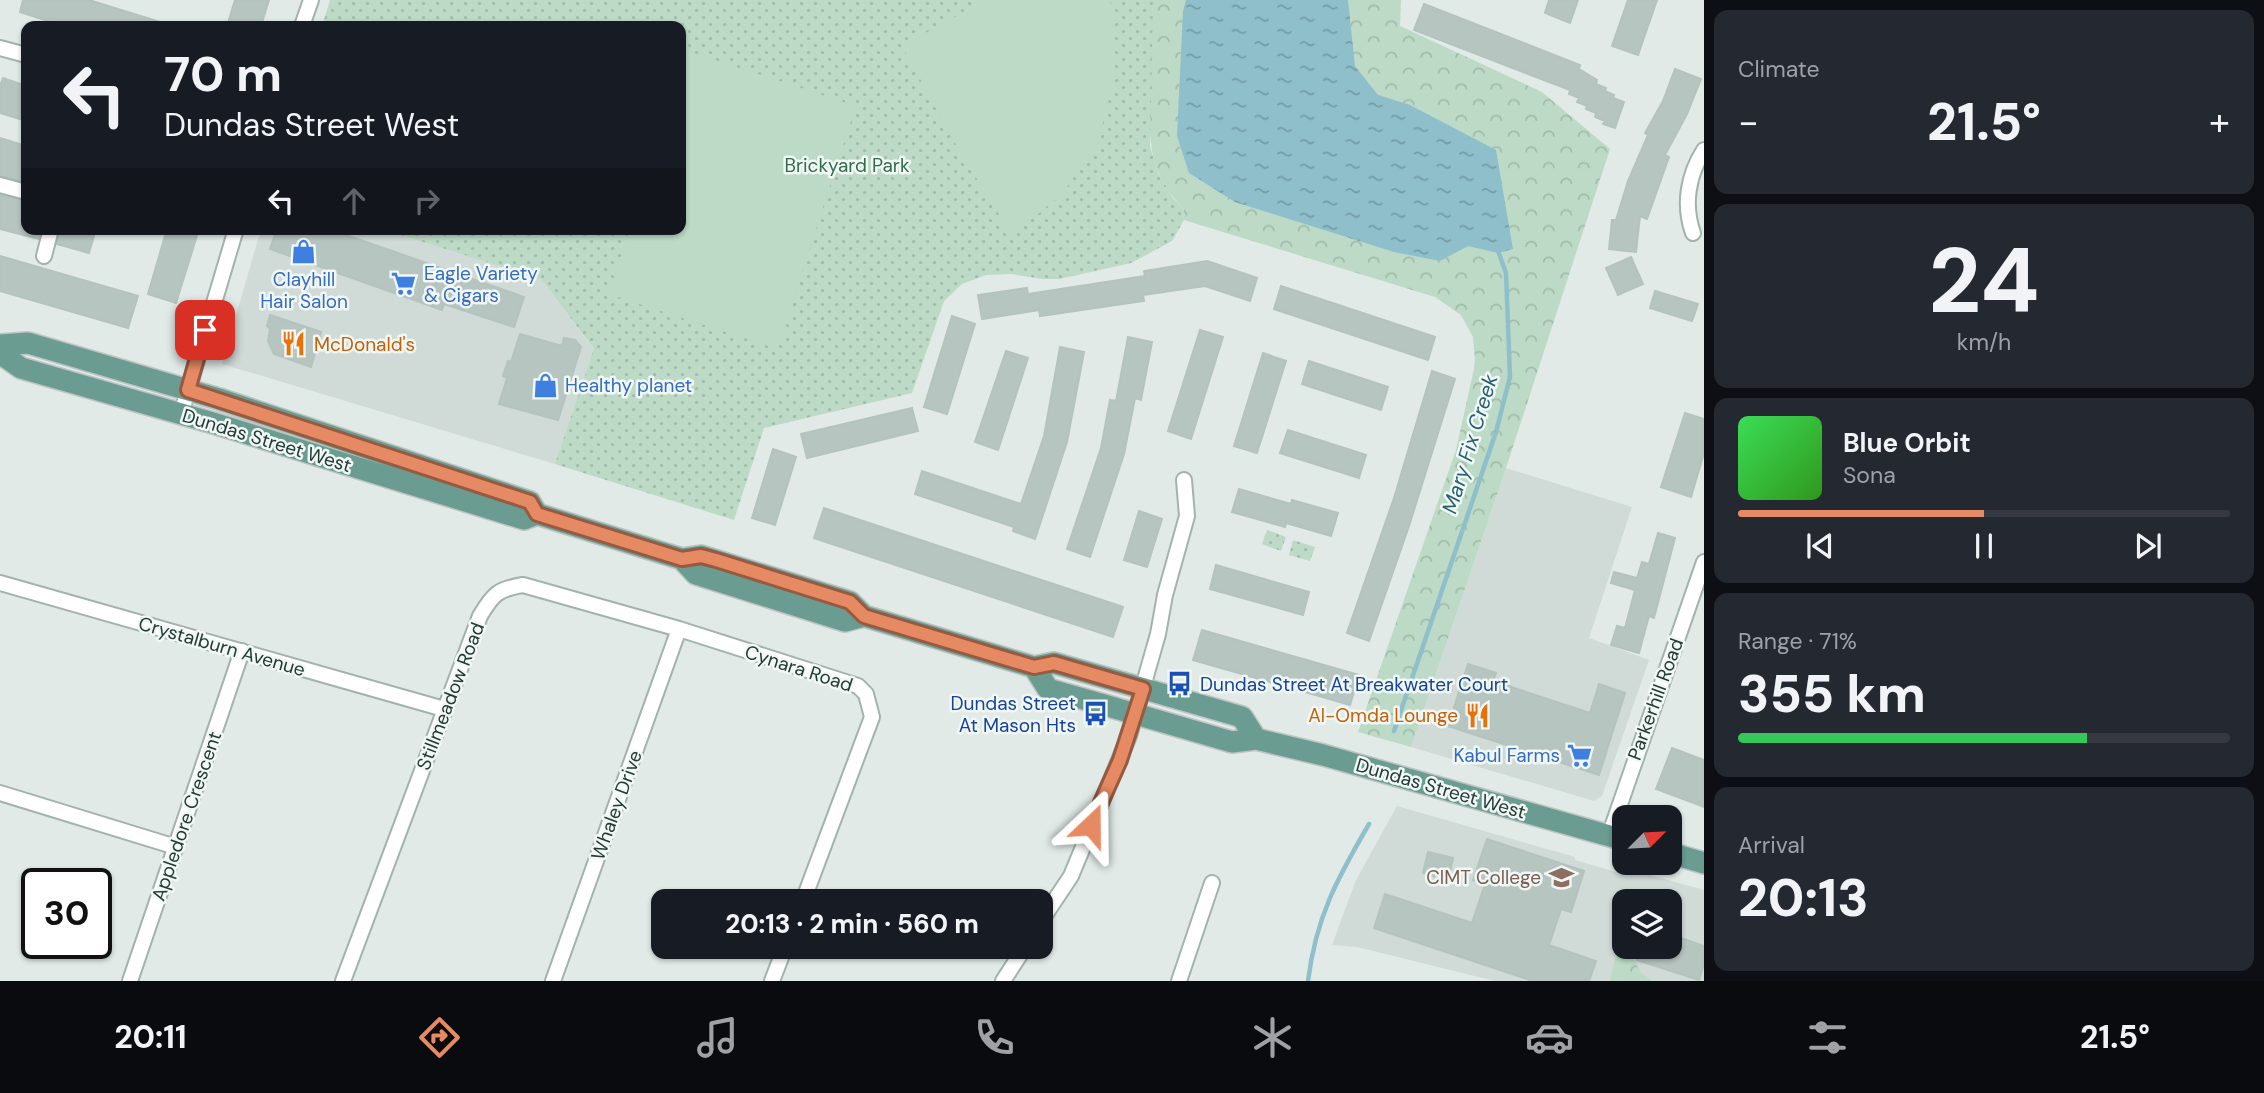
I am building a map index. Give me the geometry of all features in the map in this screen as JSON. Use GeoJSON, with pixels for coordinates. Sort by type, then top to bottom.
{"type":"FeatureCollection","features":[{"type":"Feature","properties":{"kind":"main road","name":"Dundas Street West"},"geometry":{"type":"LineString","coordinates":[[0,345],[28,343],[188,390],[530,502],[537,514]]}},
{"type":"Feature","properties":{"kind":"main road","name":"Dundas Street West"},"geometry":{"type":"LineString","coordinates":[[0,353],[21,368],[524,519],[537,514],[682,559],[696,574],[845,621],[864,616],[1034,667],[1054,663],[1242,717],[1256,739]]}},
{"type":"Feature","properties":{"kind":"main road","name":"Dundas Street West"},"geometry":{"type":"LineString","coordinates":[[1034,667],[1048,689],[1231,742],[1256,739],[1361,765],[1612,837]]}},
{"type":"Feature","properties":{"kind":"main road"},"geometry":{"type":"LineString","coordinates":[[1682,857],[1704,863]]}},
{"type":"Feature","properties":{"kind":"street"},"geometry":{"type":"LineString","coordinates":[[304,21],[310,0]]}},
{"type":"Feature","properties":{"kind":"street"},"geometry":{"type":"LineString","coordinates":[[0,48],[21,54]]}},
{"type":"Feature","properties":{"kind":"street"},"geometry":{"type":"LineString","coordinates":[[1693,233],[1687,215],[1687,201],[1696,164],[1704,150]]}},
{"type":"Feature","properties":{"kind":"street"},"geometry":{"type":"LineString","coordinates":[[0,185],[21,191]]}},
{"type":"Feature","properties":{"kind":"street"},"geometry":{"type":"LineString","coordinates":[[44,256],[49,235]]}},
{"type":"Feature","properties":{"kind":"street"},"geometry":{"type":"LineString","coordinates":[[181,414],[234,235]]}},
{"type":"Feature","properties":{"kind":"street"},"geometry":{"type":"LineString","coordinates":[[1053,904],[1071,876],[1120,760],[1143,689],[1187,516],[1184,480]]}},
{"type":"Feature","properties":{"kind":"street","name":"Parkerhill Road"},"geometry":{"type":"LineString","coordinates":[[1627,805],[1704,562]]}},
{"type":"Feature","properties":{"kind":"street","name":"Crystalburn Avenue"},"geometry":{"type":"LineString","coordinates":[[0,583],[444,709]]}},
{"type":"Feature","properties":{"kind":"street","name":"Stillmeadow Road"},"geometry":{"type":"LineString","coordinates":[[343,981],[444,709],[480,616],[491,597],[507,587],[523,585],[679,629]]}},
{"type":"Feature","properties":{"kind":"street","name":"Cynara Road"},"geometry":{"type":"LineString","coordinates":[[679,629],[858,686],[866,694],[872,716],[807,889]]}},
{"type":"Feature","properties":{"kind":"street","name":"Whaley Drive"},"geometry":{"type":"LineString","coordinates":[[553,981],[679,629]]}},
{"type":"Feature","properties":{"kind":"street","name":"Appledore Crescent"},"geometry":{"type":"LineString","coordinates":[[130,981],[242,651]]}},
{"type":"Feature","properties":{"kind":"street"},"geometry":{"type":"LineString","coordinates":[[0,793],[176,847]]}},
{"type":"Feature","properties":{"kind":"street"},"geometry":{"type":"LineString","coordinates":[[1179,981],[1212,883]]}},
{"type":"Feature","properties":{"kind":"street"},"geometry":{"type":"LineString","coordinates":[[772,981],[780,959]]}},
{"type":"Feature","properties":{"kind":"street"},"geometry":{"type":"LineString","coordinates":[[1007,979],[1018,959]]}},
{"type":"Feature","properties":{"kind":"shaded area"},"geometry":{"type":"Polygon","coordinates":[[[259,235],[400,235],[541,279],[594,350],[555,464],[222,364],[259,235]]]}},
{"type":"Feature","properties":{"kind":"shaded area"},"geometry":{"type":"Polygon","coordinates":[[[1506,468],[1632,507],[1589,638],[1649,660],[1602,796],[1594,801],[1411,747],[1506,468]]]}},
{"type":"Feature","properties":{"kind":"shaded area"},"geometry":{"type":"Polygon","coordinates":[[[1397,806],[1575,857],[1575,860],[1612,871],[1612,875],[1650,875],[1704,890],[1704,981],[1495,981],[1357,947],[1332,945],[1356,880],[1397,806]]]}},
{"type":"Feature","properties":{"kind":"green space","name":"Brickyard Park"},"geometry":{"type":"Polygon","coordinates":[[[330,0],[1153,0],[1150,146],[1158,173],[1173,198],[1184,209],[1184,220],[1172,241],[1131,263],[1059,279],[1012,274],[986,275],[962,284],[944,301],[912,393],[764,428],[734,520],[555,464],[594,349],[541,279],[400,235],[686,235],[686,21],[324,21],[330,0]]]}},
{"type":"Feature","properties":{"kind":"green space"},"geometry":{"type":"Polygon","coordinates":[[[986,0],[1109,0],[1113,9],[1115,48],[1111,92],[1097,144],[1062,194],[1033,218],[1010,232],[961,154],[902,46],[986,0]]]}},
{"type":"Feature","properties":{"kind":"green space"},"geometry":{"type":"Polygon","coordinates":[[[1153,0],[1401,0],[1400,26],[1542,92],[1610,149],[1411,747],[1358,732],[1456,450],[1474,369],[1473,337],[1461,315],[1435,297],[1184,220],[1184,209],[1159,174],[1151,138],[1149,90],[1153,0]]]}},
{"type":"Feature","properties":{"kind":"green space"},"geometry":{"type":"Polygon","coordinates":[[[688,51],[856,106],[777,349],[609,294],[628,235],[686,235],[688,51]]]}},
{"type":"Feature","properties":{"kind":"green space"},"geometry":{"type":"Polygon","coordinates":[[[1267,530],[1286,537],[1281,551],[1262,544],[1267,530]]]}},
{"type":"Feature","properties":{"kind":"green space"},"geometry":{"type":"Polygon","coordinates":[[[1293,540],[1315,547],[1310,561],[1289,555],[1293,540]]]}},
{"type":"Feature","properties":{"kind":"green space"},"geometry":{"type":"Polygon","coordinates":[[[1615,959],[1633,959],[1641,973],[1652,981],[1610,981],[1615,959]]]}},
{"type":"Feature","properties":{"kind":"water"},"geometry":{"type":"Polygon","coordinates":[[[1186,0],[1348,0],[1355,66],[1378,95],[1410,105],[1496,150],[1513,249],[1498,253],[1468,246],[1440,261],[1394,252],[1235,202],[1189,173],[1177,136],[1183,11],[1186,0]]]}},
{"type":"Feature","properties":{"kind":"building"},"geometry":{"type":"Polygon","coordinates":[[[23,0],[89,0],[157,21],[48,21],[20,12],[23,0]]]}},
{"type":"Feature","properties":{"kind":"building"},"geometry":{"type":"Polygon","coordinates":[[[235,0],[269,0],[263,21],[229,21],[235,0]]]}},
{"type":"Feature","properties":{"kind":"building"},"geometry":{"type":"Polygon","coordinates":[[[1549,0],[1578,0],[1570,23],[1545,13],[1549,0]]]}},
{"type":"Feature","properties":{"kind":"building"},"geometry":{"type":"Polygon","coordinates":[[[1628,0],[1657,0],[1638,55],[1612,46],[1628,0]]]}},
{"type":"Feature","properties":{"kind":"building"},"geometry":{"type":"Polygon","coordinates":[[[1424,4],[1580,65],[1579,69],[1597,80],[1596,84],[1606,88],[1605,91],[1614,95],[1613,98],[1624,102],[1615,128],[1603,124],[1605,121],[1595,117],[1596,113],[1586,109],[1587,106],[1577,102],[1579,98],[1569,94],[1570,90],[1414,30],[1424,4]]]}},
{"type":"Feature","properties":{"kind":"building"},"geometry":{"type":"Polygon","coordinates":[[[1675,69],[1701,79],[1687,114],[1665,155],[1669,157],[1647,219],[1640,216],[1636,252],[1609,249],[1612,220],[1616,220],[1628,181],[1648,135],[1645,133],[1663,101],[1675,69]]]}},
{"type":"Feature","properties":{"kind":"building"},"geometry":{"type":"Polygon","coordinates":[[[3,78],[21,84],[21,119],[0,113],[0,86],[3,78]]]}},
{"type":"Feature","properties":{"kind":"building"},"geometry":{"type":"Polygon","coordinates":[[[0,138],[21,144],[21,181],[0,176],[0,138]]]}},
{"type":"Feature","properties":{"kind":"building"},"geometry":{"type":"Polygon","coordinates":[[[0,195],[21,200],[21,234],[0,229],[0,195]]]}},
{"type":"Feature","properties":{"kind":"building"},"geometry":{"type":"Polygon","coordinates":[[[23,235],[40,235],[39,239],[23,235]]]}},
{"type":"Feature","properties":{"kind":"building"},"geometry":{"type":"Polygon","coordinates":[[[59,235],[94,235],[89,253],[57,244],[59,235]]]}},
{"type":"Feature","properties":{"kind":"building"},"geometry":{"type":"Polygon","coordinates":[[[165,235],[197,235],[176,303],[148,294],[165,235]]]}},
{"type":"Feature","properties":{"kind":"building"},"geometry":{"type":"Polygon","coordinates":[[[275,235],[346,235],[524,297],[514,327],[444,304],[442,310],[270,249],[275,235]]]}},
{"type":"Feature","properties":{"kind":"building"},"geometry":{"type":"Polygon","coordinates":[[[0,256],[138,296],[128,328],[0,291],[0,256]]]}},
{"type":"Feature","properties":{"kind":"building"},"geometry":{"type":"Polygon","coordinates":[[[1631,257],[1643,284],[1618,295],[1606,268],[1631,257]]]}},
{"type":"Feature","properties":{"kind":"building"},"geometry":{"type":"Polygon","coordinates":[[[1207,261],[1257,278],[1250,301],[1205,286],[1143,295],[1144,301],[1040,316],[1039,310],[982,319],[978,295],[1027,288],[1028,294],[1145,276],[1144,271],[1207,261]]]}},
{"type":"Feature","properties":{"kind":"building"},"geometry":{"type":"Polygon","coordinates":[[[1281,286],[1435,337],[1428,360],[1274,309],[1281,286]]]}},
{"type":"Feature","properties":{"kind":"building"},"geometry":{"type":"Polygon","coordinates":[[[1655,291],[1698,304],[1692,321],[1650,308],[1655,291]]]}},
{"type":"Feature","properties":{"kind":"building","name":"McDonald's"},"geometry":{"type":"Polygon","coordinates":[[[270,315],[321,332],[311,367],[274,354],[268,341],[270,329],[267,326],[270,315]]]}},
{"type":"Feature","properties":{"kind":"building"},"geometry":{"type":"Polygon","coordinates":[[[952,316],[975,324],[947,414],[924,407],[952,316]]]}},
{"type":"Feature","properties":{"kind":"building"},"geometry":{"type":"Polygon","coordinates":[[[1200,330],[1223,337],[1191,439],[1168,431],[1200,330]]]}},
{"type":"Feature","properties":{"kind":"building"},"geometry":{"type":"Polygon","coordinates":[[[520,334],[562,346],[564,338],[575,340],[581,347],[558,420],[499,404],[507,378],[503,376],[508,361],[511,362],[520,334]]]}},
{"type":"Feature","properties":{"kind":"building"},"geometry":{"type":"Polygon","coordinates":[[[1128,337],[1152,342],[1141,400],[1135,398],[1124,454],[1090,557],[1067,549],[1101,448],[1110,400],[1116,401],[1128,337]]]}},
{"type":"Feature","properties":{"kind":"building"},"geometry":{"type":"Polygon","coordinates":[[[1060,347],[1084,352],[1067,442],[1035,539],[1013,531],[1014,527],[915,494],[922,471],[1021,504],[1044,436],[1060,347]]]}},
{"type":"Feature","properties":{"kind":"building"},"geometry":{"type":"Polygon","coordinates":[[[1006,351],[1028,358],[998,450],[975,442],[1006,351]]]}},
{"type":"Feature","properties":{"kind":"building"},"geometry":{"type":"Polygon","coordinates":[[[1263,353],[1286,361],[1257,453],[1234,446],[1263,353]]]}},
{"type":"Feature","properties":{"kind":"building"},"geometry":{"type":"Polygon","coordinates":[[[1309,361],[1388,387],[1381,410],[1302,384],[1309,361]]]}},
{"type":"Feature","properties":{"kind":"building"},"geometry":{"type":"Polygon","coordinates":[[[1432,371],[1455,379],[1409,526],[1369,641],[1347,633],[1394,498],[1432,371]]]}},
{"type":"Feature","properties":{"kind":"building"},"geometry":{"type":"Polygon","coordinates":[[[912,408],[918,431],[807,458],[801,434],[912,408]]]}},
{"type":"Feature","properties":{"kind":"building"},"geometry":{"type":"Polygon","coordinates":[[[1685,413],[1704,419],[1704,453],[1691,497],[1661,487],[1685,413]]]}},
{"type":"Feature","properties":{"kind":"building"},"geometry":{"type":"Polygon","coordinates":[[[1288,430],[1366,455],[1359,478],[1280,453],[1288,430]]]}},
{"type":"Feature","properties":{"kind":"building"},"geometry":{"type":"Polygon","coordinates":[[[773,449],[796,457],[775,525],[752,518],[773,449]]]}},
{"type":"Feature","properties":{"kind":"building"},"geometry":{"type":"Polygon","coordinates":[[[1239,489],[1291,504],[1292,500],[1338,513],[1331,536],[1232,512],[1239,489]]]}},
{"type":"Feature","properties":{"kind":"building"},"geometry":{"type":"Polygon","coordinates":[[[824,508],[1123,607],[1113,637],[814,538],[824,508]]]}},
{"type":"Feature","properties":{"kind":"building"},"geometry":{"type":"Polygon","coordinates":[[[1139,511],[1162,519],[1147,567],[1124,560],[1139,511]]]}},
{"type":"Feature","properties":{"kind":"building"},"geometry":{"type":"Polygon","coordinates":[[[1658,533],[1675,538],[1654,618],[1649,616],[1639,653],[1611,645],[1617,626],[1625,628],[1635,590],[1611,583],[1614,572],[1637,578],[1642,562],[1649,564],[1658,533]]]}},
{"type":"Feature","properties":{"kind":"building"},"geometry":{"type":"Polygon","coordinates":[[[1216,565],[1309,592],[1303,615],[1210,589],[1216,565]]]}},
{"type":"Feature","properties":{"kind":"building"},"geometry":{"type":"Polygon","coordinates":[[[1202,630],[1359,675],[1350,705],[1193,660],[1202,630]]]}},
{"type":"Feature","properties":{"kind":"building"},"geometry":{"type":"Polygon","coordinates":[[[1468,664],[1496,673],[1493,681],[1590,713],[1599,684],[1625,693],[1599,775],[1448,726],[1468,664]]]}},
{"type":"Feature","properties":{"kind":"building"},"geometry":{"type":"Polygon","coordinates":[[[1672,748],[1704,760],[1704,807],[1656,789],[1672,748]]]}},
{"type":"Feature","properties":{"kind":"building"},"geometry":{"type":"Polygon","coordinates":[[[1487,839],[1584,871],[1571,912],[1561,909],[1549,945],[1596,961],[1589,981],[1533,981],[1374,928],[1385,894],[1472,923],[1485,884],[1473,880],[1487,839]]]}},
{"type":"Feature","properties":{"kind":"building"},"geometry":{"type":"Polygon","coordinates":[[[1428,852],[1453,858],[1448,880],[1423,873],[1428,852]]]}},
{"type":"Feature","properties":{"kind":"building"},"geometry":{"type":"Polygon","coordinates":[[[1682,938],[1704,946],[1704,964],[1699,980],[1637,960],[1682,959],[1682,938]]]}},
{"type":"Feature","properties":{"kind":"waterway","name":"Mary Fix Creek"},"geometry":{"type":"LineString","coordinates":[[1394,731],[1496,432],[1510,377],[1506,273],[1497,248]]}},
{"type":"Feature","properties":{"kind":"waterway","name":"Mary Fix Creek"},"geometry":{"type":"LineString","coordinates":[[1308,981],[1322,918],[1347,863],[1369,824]]}},
{"type":"Feature","properties":{"kind":"place","name":"Clayhill Hair Salon"},"geometry":{"type":"Point","coordinates":[304,251]}},
{"type":"Feature","properties":{"kind":"place","name":"Eagle Variety & Cigars"},"geometry":{"type":"Point","coordinates":[404,284]}},
{"type":"Feature","properties":{"kind":"place","name":"McDonald's"},"geometry":{"type":"Point","coordinates":[294,344]}},
{"type":"Feature","properties":{"kind":"place","name":"Healthy planet"},"geometry":{"type":"Point","coordinates":[545,385]}},
{"type":"Feature","properties":{"kind":"place","name":"Dundas Street At Breakwater Court"},"geometry":{"type":"Point","coordinates":[1180,684]}},
{"type":"Feature","properties":{"kind":"place","name":"Dundas Street At Mason Hts"},"geometry":{"type":"Point","coordinates":[1096,714]}},
{"type":"Feature","properties":{"kind":"place","name":"Al-Omda Lounge"},"geometry":{"type":"Point","coordinates":[1478,715]}},
{"type":"Feature","properties":{"kind":"place","name":"Kabul Farms"},"geometry":{"type":"Point","coordinates":[1580,755]}},
{"type":"Feature","properties":{"kind":"place","name":"CIMT College"},"geometry":{"type":"Point","coordinates":[1561,877]}},
{"type":"Feature","properties":{"kind":"route"},"geometry":{"type":"LineString","coordinates":[[205,330],[188,390],[530,502],[537,514],[682,559],[701,556],[716,560],[850,602],[864,616],[1034,667],[1054,663],[1143,689],[1120,760],[1091,825]]}}]}
